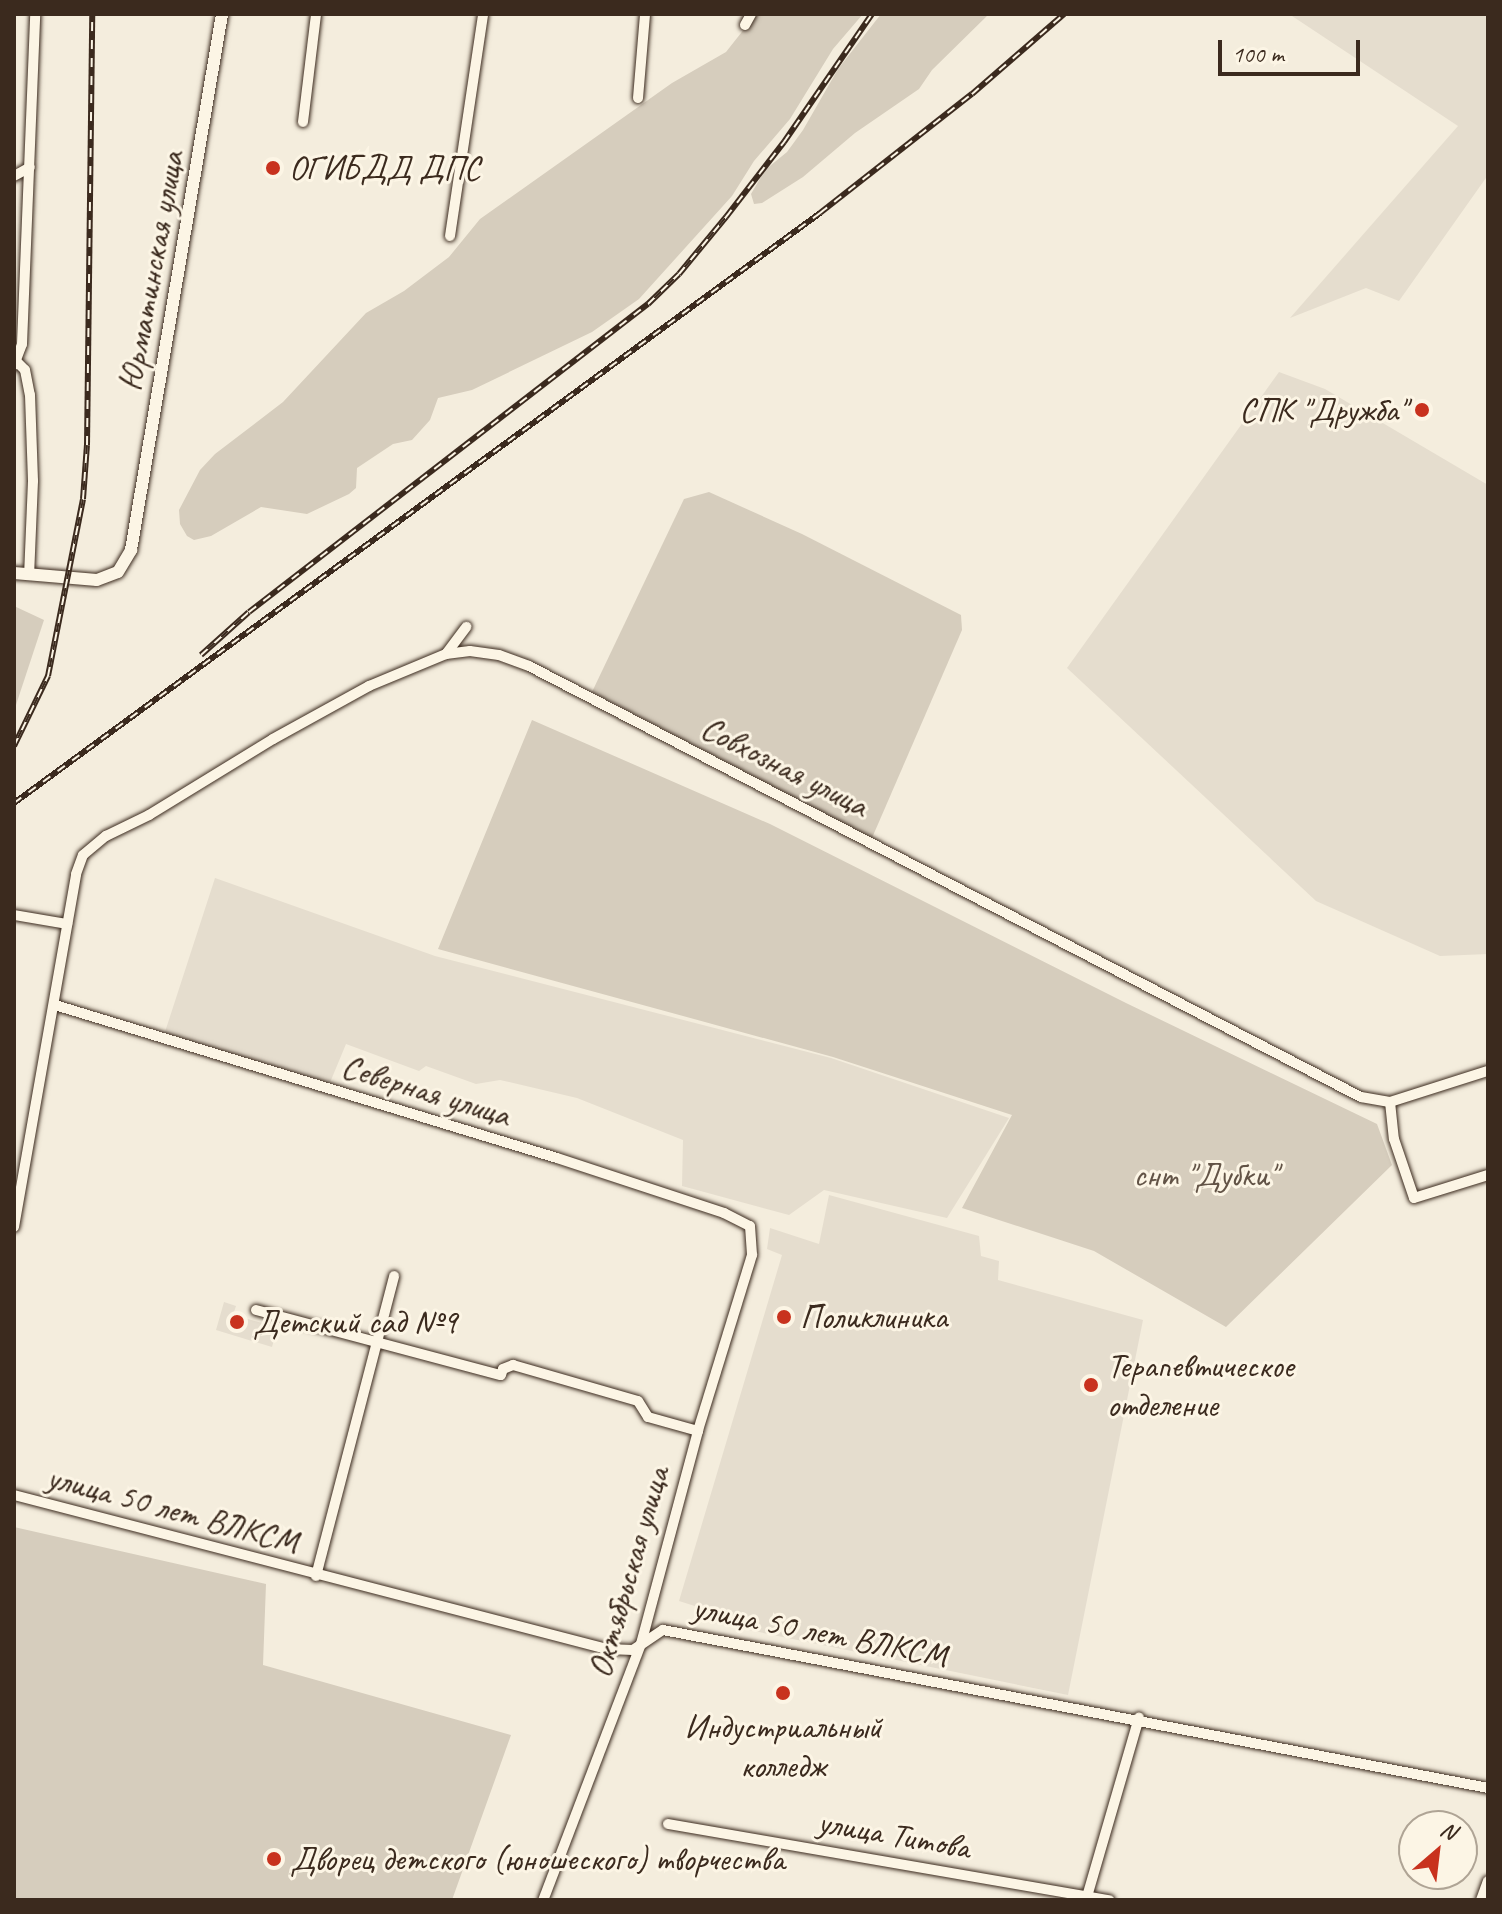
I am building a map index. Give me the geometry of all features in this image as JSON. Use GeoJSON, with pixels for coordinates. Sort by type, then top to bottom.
{"type":"FeatureCollection","features":[{"type":"Feature","properties":{"kind":"main road","name":"Юрматинская улица"},"geometry":{"type":"LineString","coordinates":[[29,575],[97,580],[108,577],[126,562],[135,537],[222,14]]}},
{"type":"Feature","properties":{"kind":"main road"},"geometry":{"type":"LineString","coordinates":[[14,573],[29,575]]}},
{"type":"Feature","properties":{"kind":"street"},"geometry":{"type":"LineString","coordinates":[[29,575],[33,481],[30,395],[25,370],[15,363],[22,344],[35,14]]}},
{"type":"Feature","properties":{"kind":"street"},"geometry":{"type":"LineString","coordinates":[[303,122],[316,14]]}},
{"type":"Feature","properties":{"kind":"street"},"geometry":{"type":"LineString","coordinates":[[450,236],[483,14]]}},
{"type":"Feature","properties":{"kind":"street"},"geometry":{"type":"LineString","coordinates":[[638,98],[645,14]]}},
{"type":"Feature","properties":{"kind":"street"},"geometry":{"type":"LineString","coordinates":[[14,176],[30,167]]}},
{"type":"Feature","properties":{"kind":"street"},"geometry":{"type":"LineString","coordinates":[[446,654],[466,627]]}},
{"type":"Feature","properties":{"kind":"street","name":"Совхозная улица"},"geometry":{"type":"LineString","coordinates":[[67,924],[76,874],[83,855],[106,836],[149,815],[273,739],[369,686],[446,654],[486,652],[529,666],[1348,1091],[1376,1102],[1390,1102]]}},
{"type":"Feature","properties":{"kind":"street"},"geometry":{"type":"LineString","coordinates":[[14,915],[67,924],[14,1227]]}},
{"type":"Feature","properties":{"kind":"street","name":"Северная улица"},"geometry":{"type":"LineString","coordinates":[[55,1005],[557,1158],[724,1213],[750,1226],[752,1255]]}},
{"type":"Feature","properties":{"kind":"street"},"geometry":{"type":"LineString","coordinates":[[1488,1071],[1390,1102],[1394,1139],[1414,1198],[1488,1175]]}},
{"type":"Feature","properties":{"kind":"street","name":"Октябрьская улица"},"geometry":{"type":"LineString","coordinates":[[543,1900],[641,1644],[698,1431],[752,1255]]}},
{"type":"Feature","properties":{"kind":"street"},"geometry":{"type":"LineString","coordinates":[[316,1576],[394,1276]]}},
{"type":"Feature","properties":{"kind":"street"},"geometry":{"type":"LineString","coordinates":[[256,1310],[501,1375],[507,1366],[527,1369],[638,1401],[648,1417],[698,1431]]}},
{"type":"Feature","properties":{"kind":"street","name":"улица 50 лет ВЛКСМ"},"geometry":{"type":"LineString","coordinates":[[14,1495],[316,1576],[607,1649],[633,1650],[663,1630],[1139,1718],[1488,1788]]}},
{"type":"Feature","properties":{"kind":"street"},"geometry":{"type":"LineString","coordinates":[[1087,1898],[1139,1718]]}},
{"type":"Feature","properties":{"kind":"street","name":"улица Титова"},"geometry":{"type":"LineString","coordinates":[[668,1824],[1110,1900]]}},
{"type":"Feature","properties":{"kind":"street"},"geometry":{"type":"LineString","coordinates":[[1481,1900],[1488,1881]]}},
{"type":"Feature","properties":{"kind":"shaded area"},"geometry":{"type":"Polygon","coordinates":[[[1289,14],[1488,14],[1488,175],[1399,301],[1366,288],[1290,318],[1458,126],[1289,14]]]}},
{"type":"Feature","properties":{"kind":"shaded area"},"geometry":{"type":"Polygon","coordinates":[[[1279,372],[1325,389],[1488,485],[1488,954],[1440,956],[1316,901],[1067,668],[1279,372]]]}},
{"type":"Feature","properties":{"kind":"shaded area"},"geometry":{"type":"Polygon","coordinates":[[[215,878],[435,956],[831,1058],[1009,1118],[947,1218],[824,1190],[789,1215],[682,1186],[683,1140],[577,1098],[500,1080],[476,1084],[426,1066],[419,1071],[346,1044],[329,1085],[164,1035],[215,878]]]}},
{"type":"Feature","properties":{"kind":"shaded area"},"geometry":{"type":"Polygon","coordinates":[[[829,1195],[979,1236],[981,1256],[999,1261],[998,1280],[1143,1320],[1068,1695],[695,1619],[698,1607],[679,1601],[782,1255],[767,1249],[770,1228],[819,1244],[829,1195]]]}},
{"type":"Feature","properties":{"kind":"shaded area","name":"Детский сад №9"},"geometry":{"type":"Polygon","coordinates":[[[224,1302],[236,1306],[233,1315],[266,1324],[269,1316],[280,1319],[272,1347],[216,1330],[224,1302]]]}},
{"type":"Feature","properties":{"kind":"green space"},"geometry":{"type":"Polygon","coordinates":[[[756,14],[863,14],[833,49],[790,119],[754,161],[732,196],[639,299],[592,332],[472,390],[438,398],[430,420],[412,440],[393,444],[357,468],[356,488],[349,494],[307,514],[261,507],[211,536],[194,540],[187,536],[180,524],[179,510],[200,470],[215,454],[283,402],[366,313],[404,291],[449,257],[480,219],[672,83],[726,52],[756,14]]]}},
{"type":"Feature","properties":{"kind":"green space"},"geometry":{"type":"Polygon","coordinates":[[[881,14],[989,14],[932,70],[919,89],[855,133],[803,177],[762,203],[754,204],[751,194],[765,170],[787,152],[838,69],[881,14]]]}},
{"type":"Feature","properties":{"kind":"green space"},"geometry":{"type":"Polygon","coordinates":[[[709,492],[802,534],[961,615],[962,630],[872,838],[592,692],[684,499],[709,492]]]}},
{"type":"Feature","properties":{"kind":"green space"},"geometry":{"type":"Polygon","coordinates":[[[14,606],[44,620],[14,711],[14,606]]]}},
{"type":"Feature","properties":{"kind":"green space","name":"снт \"Дубки\""},"geometry":{"type":"Polygon","coordinates":[[[532,720],[770,824],[1126,1003],[1377,1124],[1392,1165],[1226,1327],[1094,1251],[962,1208],[1012,1115],[833,1057],[438,949],[532,720]]]}},
{"type":"Feature","properties":{"kind":"green space"},"geometry":{"type":"Polygon","coordinates":[[[14,1527],[266,1584],[263,1665],[511,1735],[452,1900],[14,1900],[14,1527]]]}},
{"type":"Feature","properties":{"kind":"railway"},"geometry":{"type":"LineString","coordinates":[[14,746],[48,676],[83,499],[87,445],[92,14]]}},
{"type":"Feature","properties":{"kind":"railway"},"geometry":{"type":"LineString","coordinates":[[201,655],[249,612],[648,304],[679,274],[784,142],[872,14]]}},
{"type":"Feature","properties":{"kind":"railway"},"geometry":{"type":"LineString","coordinates":[[14,803],[820,213],[972,94],[1064,14]]}},
{"type":"Feature","properties":{"kind":"place","name":"ОГИБДД ДПС"},"geometry":{"type":"Point","coordinates":[273,168]}},
{"type":"Feature","properties":{"kind":"place","name":"СПК \"Дружба\""},"geometry":{"type":"Point","coordinates":[1422,410]}},
{"type":"Feature","properties":{"kind":"place","name":"Поликлиника"},"geometry":{"type":"Point","coordinates":[784,1317]}},
{"type":"Feature","properties":{"kind":"place","name":"Детский сад №9"},"geometry":{"type":"Point","coordinates":[237,1322]}},
{"type":"Feature","properties":{"kind":"place","name":"Терапевтическое отделение"},"geometry":{"type":"Point","coordinates":[1091,1385]}},
{"type":"Feature","properties":{"kind":"place","name":"Индустриальный колледж"},"geometry":{"type":"Point","coordinates":[783,1693]}},
{"type":"Feature","properties":{"kind":"place","name":"Дворец детского (юношеского) творчества"},"geometry":{"type":"Point","coordinates":[274,1859]}}]}
